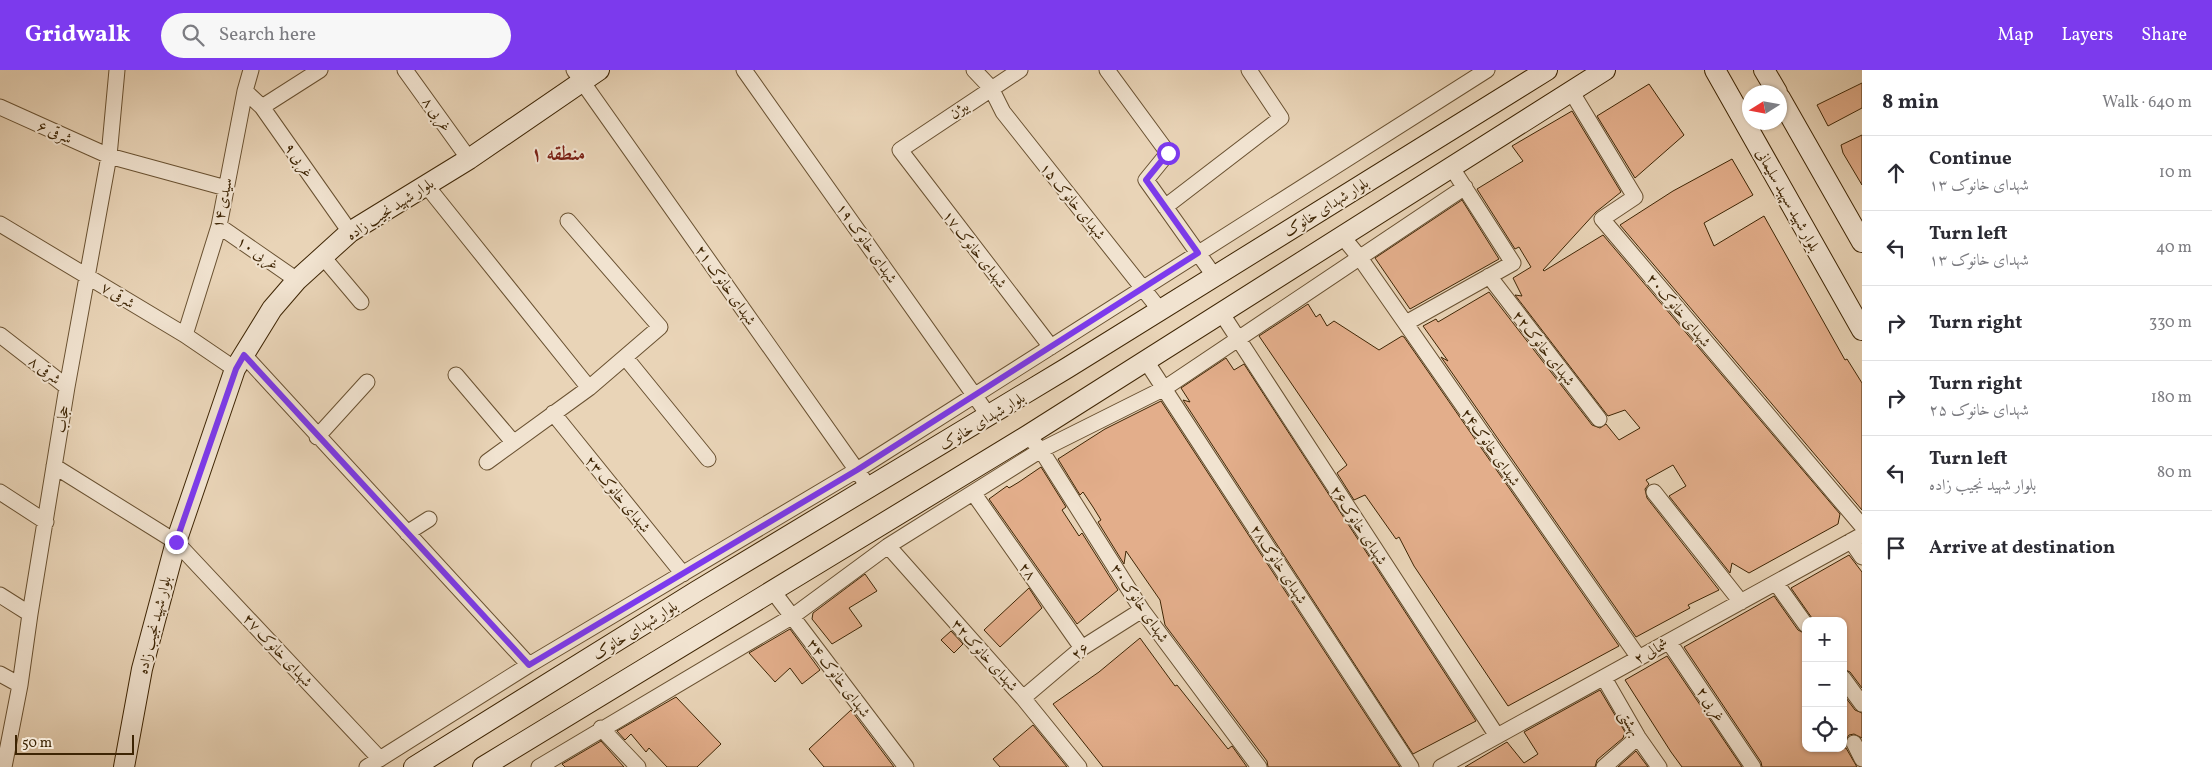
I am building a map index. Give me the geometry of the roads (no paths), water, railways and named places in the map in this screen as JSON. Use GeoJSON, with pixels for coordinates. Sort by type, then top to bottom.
{"type":"FeatureCollection","features":[{"type":"Feature","properties":{"kind":"main road","name":"بلوار شهدای خانوک"},"geometry":{"type":"LineString","coordinates":[[414,767],[616,641],[990,416],[1546,70]]}},
{"type":"Feature","properties":{"kind":"main road"},"geometry":{"type":"LineString","coordinates":[[483,767],[772,590],[1034,443],[1146,361],[1605,70]]}},
{"type":"Feature","properties":{"kind":"main road","name":"بلوار شهید سپهبد سلیمانی"},"geometry":{"type":"LineString","coordinates":[[1715,70],[1862,330]]}},
{"type":"Feature","properties":{"kind":"main road"},"geometry":{"type":"LineString","coordinates":[[1764,70],[1772,85]]}},
{"type":"Feature","properties":{"kind":"main road","name":"بلوار شهید نجیب زاده"},"geometry":{"type":"LineString","coordinates":[[124,767],[142,669],[176,542],[240,362],[272,310],[297,280],[350,232],[469,159],[585,74]]}},
{"type":"Feature","properties":{"kind":"main road"},"geometry":{"type":"LineString","coordinates":[[1787,110],[1862,242]]}},
{"type":"Feature","properties":{"kind":"street","name":"حجاب"},"geometry":{"type":"LineString","coordinates":[[4,767],[20,685],[86,276],[109,156],[117,70]]}},
{"type":"Feature","properties":{"kind":"street","name":"سیدی ۱۴"},"geometry":{"type":"LineString","coordinates":[[184,334],[219,226],[251,70]]}},
{"type":"Feature","properties":{"kind":"street"},"geometry":{"type":"LineString","coordinates":[[262,107],[320,70]]}},
{"type":"Feature","properties":{"kind":"street","name":"غربی ۸"},"geometry":{"type":"LineString","coordinates":[[405,70],[469,159]]}},
{"type":"Feature","properties":{"kind":"street","name":"شهدای خانوک ۱۹"},"geometry":{"type":"LineString","coordinates":[[744,70],[990,416]]}},
{"type":"Feature","properties":{"kind":"street","name":"شهدای خانوک ۱۵"},"geometry":{"type":"LineString","coordinates":[[974,70],[991,88],[1003,112],[1160,310]]}},
{"type":"Feature","properties":{"kind":"street","name":"بیژن"},"geometry":{"type":"LineString","coordinates":[[900,150],[1020,70]]}},
{"type":"Feature","properties":{"kind":"street"},"geometry":{"type":"LineString","coordinates":[[1107,70],[1168,153],[1146,180],[1215,277]]}},
{"type":"Feature","properties":{"kind":"street"},"geometry":{"type":"LineString","coordinates":[[1165,206],[1281,118],[1250,70]]}},
{"type":"Feature","properties":{"kind":"street"},"geometry":{"type":"LineString","coordinates":[[366,767],[529,665],[857,470],[1487,70]]}},
{"type":"Feature","properties":{"kind":"street","name":"شهدای خانوک ۲۱"},"geometry":{"type":"LineString","coordinates":[[585,74],[870,489]]}},
{"type":"Feature","properties":{"kind":"street","name":"شهدای خانوک۲۰"},"geometry":{"type":"LineString","coordinates":[[1571,91],[1635,197],[1602,219],[1862,526]]}},
{"type":"Feature","properties":{"kind":"street","name":"غربی ۹"},"geometry":{"type":"LineString","coordinates":[[245,92],[262,107],[350,232]]}},
{"type":"Feature","properties":{"kind":"street","name":"شرقی ۶"},"geometry":{"type":"LineString","coordinates":[[0,107],[109,156],[226,188]]}},
{"type":"Feature","properties":{"kind":"street","name":"شهدای خانوک ۱۷"},"geometry":{"type":"LineString","coordinates":[[900,150],[1051,347]]}},
{"type":"Feature","properties":{"kind":"street"},"geometry":{"type":"LineString","coordinates":[[1406,323],[1513,263],[1452,168]]}},
{"type":"Feature","properties":{"kind":"street"},"geometry":{"type":"LineString","coordinates":[[426,185],[589,388]]}},
{"type":"Feature","properties":{"kind":"street"},"geometry":{"type":"LineString","coordinates":[[539,767],[601,728],[793,616],[888,546],[974,494],[1034,443],[1165,388],[1238,337],[1465,187]]}},
{"type":"Feature","properties":{"kind":"street"},"geometry":{"type":"LineString","coordinates":[[487,462],[589,388],[660,327],[568,221]]}},
{"type":"Feature","properties":{"kind":"street","name":"شرقی ۷"},"geometry":{"type":"LineString","coordinates":[[0,224],[184,334],[240,362],[317,437],[529,665]]}},
{"type":"Feature","properties":{"kind":"street","name":"غربی ۱۰"},"geometry":{"type":"LineString","coordinates":[[219,226],[297,280]]}},
{"type":"Feature","properties":{"kind":"street","name":"شهدای خانوک۲۴"},"geometry":{"type":"LineString","coordinates":[[1342,236],[1406,323],[1638,658]]}},
{"type":"Feature","properties":{"kind":"street"},"geometry":{"type":"LineString","coordinates":[[323,257],[361,302]]}},
{"type":"Feature","properties":{"kind":"street","name":"شهدای خانوک۲۲"},"geometry":{"type":"LineString","coordinates":[[1489,276],[1599,419]]}},
{"type":"Feature","properties":{"kind":"street","name":"شهدای خانوک۲۶"},"geometry":{"type":"LineString","coordinates":[[1222,314],[1497,736]]}},
{"type":"Feature","properties":{"kind":"street","name":"شرقی ۸"},"geometry":{"type":"LineString","coordinates":[[0,335],[67,387]]}},
{"type":"Feature","properties":{"kind":"street"},"geometry":{"type":"LineString","coordinates":[[625,357],[708,459]]}},
{"type":"Feature","properties":{"kind":"street","name":"شهدای خانوک۲۸"},"geometry":{"type":"LineString","coordinates":[[1146,361],[1411,767]]}},
{"type":"Feature","properties":{"kind":"street"},"geometry":{"type":"LineString","coordinates":[[456,375],[514,442]]}},
{"type":"Feature","properties":{"kind":"street"},"geometry":{"type":"LineString","coordinates":[[317,437],[367,382]]}},
{"type":"Feature","properties":{"kind":"street","name":"شهدای خانوک ۲۳"},"geometry":{"type":"LineString","coordinates":[[553,413],[683,574]]}},
{"type":"Feature","properties":{"kind":"street","name":"شهدای خانوک۳۰"},"geometry":{"type":"LineString","coordinates":[[1034,443],[1142,610],[1259,767]]}},
{"type":"Feature","properties":{"kind":"street","name":"شهدای خانوک ۲۷"},"geometry":{"type":"LineString","coordinates":[[54,466],[176,542],[380,759]]}},
{"type":"Feature","properties":{"kind":"street"},"geometry":{"type":"LineString","coordinates":[[0,492],[46,522]]}},
{"type":"Feature","properties":{"kind":"street"},"geometry":{"type":"LineString","coordinates":[[1654,492],[1742,602]]}},
{"type":"Feature","properties":{"kind":"street","name":"۲۸"},"geometry":{"type":"LineString","coordinates":[[974,494],[1082,648]]}},
{"type":"Feature","properties":{"kind":"street"},"geometry":{"type":"LineString","coordinates":[[780,516],[792,535]]}},
{"type":"Feature","properties":{"kind":"street"},"geometry":{"type":"LineString","coordinates":[[407,533],[429,519]]}},
{"type":"Feature","properties":{"kind":"street"},"geometry":{"type":"LineString","coordinates":[[1856,538],[1862,557]]}},
{"type":"Feature","properties":{"kind":"street","name":"شمالی ۲"},"geometry":{"type":"LineString","coordinates":[[1441,767],[1856,538]]}},
{"type":"Feature","properties":{"kind":"street","name":"شهدای خانوک۳۲"},"geometry":{"type":"LineString","coordinates":[[888,546],[1023,698],[1079,767]]}},
{"type":"Feature","properties":{"kind":"street"},"geometry":{"type":"LineString","coordinates":[[1776,583],[1802,619]]}},
{"type":"Feature","properties":{"kind":"street","name":"۳۴ شهدای خانوک"},"geometry":{"type":"LineString","coordinates":[[772,590],[906,767]]}},
{"type":"Feature","properties":{"kind":"street"},"geometry":{"type":"LineString","coordinates":[[0,596],[30,614]]}},
{"type":"Feature","properties":{"kind":"street","name":"۲۶"},"geometry":{"type":"LineString","coordinates":[[1023,698],[1082,648],[1142,610]]}},
{"type":"Feature","properties":{"kind":"street"},"geometry":{"type":"LineString","coordinates":[[605,620],[616,641]]}},
{"type":"Feature","properties":{"kind":"street","name":"۲ غربی"},"geometry":{"type":"LineString","coordinates":[[1669,642],[1752,767]]}},
{"type":"Feature","properties":{"kind":"street"},"geometry":{"type":"LineString","coordinates":[[0,674],[20,685]]}},
{"type":"Feature","properties":{"kind":"street","name":"بهشتی"},"geometry":{"type":"LineString","coordinates":[[1604,678],[1638,737],[1659,767]]}},
{"type":"Feature","properties":{"kind":"street"},"geometry":{"type":"LineString","coordinates":[[1847,683],[1862,704]]}},
{"type":"Feature","properties":{"kind":"street"},"geometry":{"type":"LineString","coordinates":[[431,727],[443,749]]}},
{"type":"Feature","properties":{"kind":"street"},"geometry":{"type":"LineString","coordinates":[[601,728],[638,767]]}},
{"type":"Feature","properties":{"kind":"street"},"geometry":{"type":"LineString","coordinates":[[1604,767],[1638,737]]}},
{"type":"Feature","properties":{"kind":"street"},"geometry":{"type":"LineString","coordinates":[[1854,743],[1862,758]]}},
{"type":"Feature","properties":{"kind":"district","name":"منطقه ۱"},"geometry":{"type":"Point","coordinates":[558,153]}}]}
